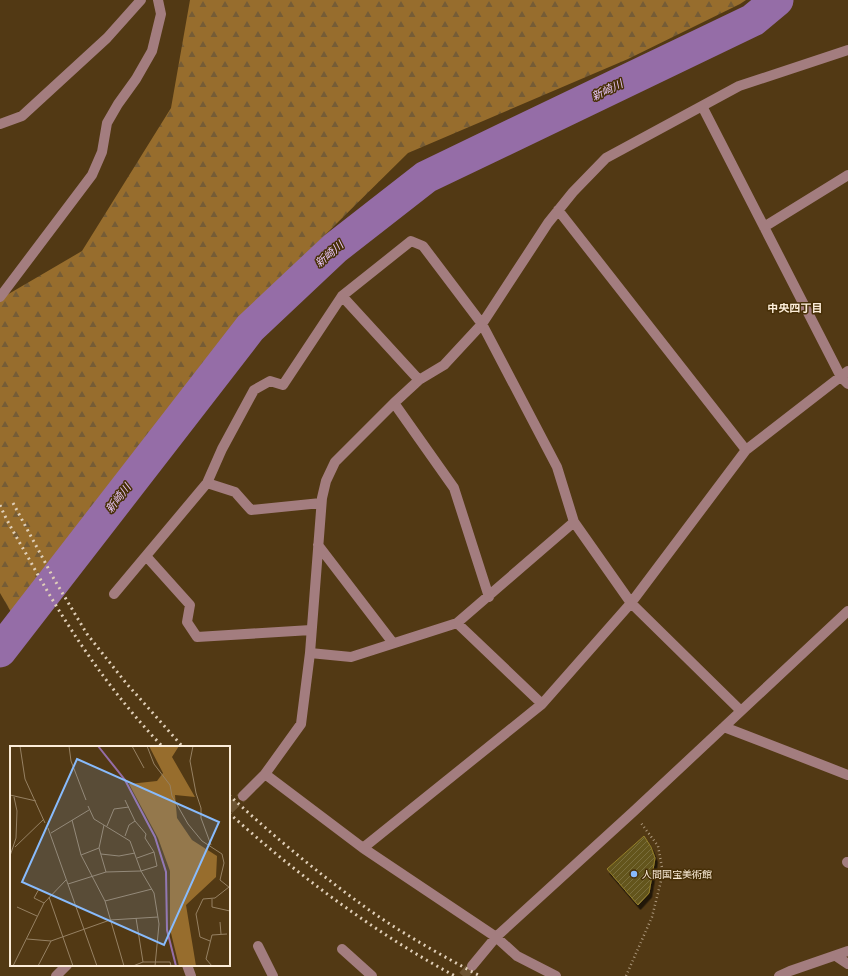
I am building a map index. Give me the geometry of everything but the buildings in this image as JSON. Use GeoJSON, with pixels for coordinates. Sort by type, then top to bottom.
{"type":"FeatureCollection","features":[{"type":"Feature","properties":{"kind":"street"},"geometry":{"type":"LineString","coordinates":[[0,124],[22,116],[107,38],[141,0]]}},
{"type":"Feature","properties":{"kind":"street"},"geometry":{"type":"LineString","coordinates":[[0,298],[92,175],[102,152],[107,123],[118,104],[136,79],[152,51],[161,14],[158,0]]}},
{"type":"Feature","properties":{"kind":"street"},"geometry":{"type":"LineString","coordinates":[[243,796],[265,774],[301,724],[310,653],[321,503],[326,481],[335,462],[419,380],[444,365],[482,324],[548,223],[573,192],[606,158],[739,86],[848,50]]}},
{"type":"Feature","properties":{"kind":"street"},"geometry":{"type":"LineString","coordinates":[[364,848],[542,704],[631,603],[746,450],[846,377],[764,227],[702,106]]}},
{"type":"Feature","properties":{"kind":"street"},"geometry":{"type":"LineString","coordinates":[[764,227],[848,175]]}},
{"type":"Feature","properties":{"kind":"street"},"geometry":{"type":"LineString","coordinates":[[558,210],[746,450]]}},
{"type":"Feature","properties":{"kind":"street"},"geometry":{"type":"LineString","coordinates":[[114,594],[207,483],[222,449],[254,390],[270,381],[283,384],[342,296],[411,241],[423,246],[482,324],[557,467],[574,522],[631,603],[741,712]]}},
{"type":"Feature","properties":{"kind":"street"},"geometry":{"type":"LineString","coordinates":[[342,296],[419,380]]}},
{"type":"Feature","properties":{"kind":"street"},"geometry":{"type":"LineString","coordinates":[[394,403],[454,488],[488,597]]}},
{"type":"Feature","properties":{"kind":"street"},"geometry":{"type":"LineString","coordinates":[[207,483],[235,492],[251,510],[321,503]]}},
{"type":"Feature","properties":{"kind":"street"},"geometry":{"type":"LineString","coordinates":[[310,653],[351,657],[457,623],[574,522]]}},
{"type":"Feature","properties":{"kind":"street"},"geometry":{"type":"LineString","coordinates":[[318,545],[393,643]]}},
{"type":"Feature","properties":{"kind":"street"},"geometry":{"type":"LineString","coordinates":[[146,556],[190,606],[187,622],[197,638],[311,630]]}},
{"type":"Feature","properties":{"kind":"street"},"geometry":{"type":"LineString","coordinates":[[472,966],[496,937],[741,712],[848,611]]}},
{"type":"Feature","properties":{"kind":"street"},"geometry":{"type":"LineString","coordinates":[[457,623],[542,704]]}},
{"type":"Feature","properties":{"kind":"street"},"geometry":{"type":"LineString","coordinates":[[724,727],[848,775]]}},
{"type":"Feature","properties":{"kind":"street"},"geometry":{"type":"LineString","coordinates":[[265,774],[364,848],[496,937],[517,956],[556,976]]}},
{"type":"Feature","properties":{"kind":"street"},"geometry":{"type":"LineString","coordinates":[[258,946],[273,976]]}},
{"type":"Feature","properties":{"kind":"street"},"geometry":{"type":"LineString","coordinates":[[342,949],[372,976]]}},
{"type":"Feature","properties":{"kind":"street"},"geometry":{"type":"LineString","coordinates":[[779,976],[848,951]]}},
{"type":"Feature","properties":{"kind":"street"},"geometry":{"type":"LineString","coordinates":[[836,956],[848,964]]}},
{"type":"Feature","properties":{"kind":"street"},"geometry":{"type":"LineString","coordinates":[[56,976],[66,966]]}},
{"type":"Feature","properties":{"kind":"street"},"geometry":{"type":"LineString","coordinates":[[187,966],[191,976]]}},
{"type":"Feature","properties":{"kind":"path"},"geometry":{"type":"LineString","coordinates":[[626,976],[652,917],[662,873],[658,846],[633,812]]}},
{"type":"Feature","properties":{"kind":"green space"},"geometry":{"type":"Polygon","coordinates":[[[190,0],[746,0],[628,59],[408,153],[250,309],[11,612],[0,593],[0,299],[82,251],[171,108],[190,0]]]}},
{"type":"Feature","properties":{"kind":"waterway","name":"新崎川"},"geometry":{"type":"LineString","coordinates":[[0,651],[250,328],[335,248],[426,177],[753,20],[777,0]]}},
{"type":"Feature","properties":{"kind":"tunnel"},"geometry":{"type":"LineString","coordinates":[[230,808],[243,796]]}},
{"type":"Feature","properties":{"kind":"tunnel"},"geometry":{"type":"LineString","coordinates":[[463,976],[472,966]]}},
{"type":"Feature","properties":{"kind":"railway"},"geometry":{"type":"LineString","coordinates":[[13,503],[54,579],[87,634],[126,683],[182,746]]}},
{"type":"Feature","properties":{"kind":"railway"},"geometry":{"type":"LineString","coordinates":[[0,505],[10,526],[43,584],[90,658],[125,704],[162,746]]}},
{"type":"Feature","properties":{"kind":"railway"},"geometry":{"type":"LineString","coordinates":[[230,796],[262,825],[330,881],[365,907],[407,935],[480,976]]}},
{"type":"Feature","properties":{"kind":"railway"},"geometry":{"type":"LineString","coordinates":[[230,814],[281,858],[366,922],[395,941],[455,976]]}},
{"type":"Feature","properties":{"kind":"place","name":"人間国宝美術館"},"geometry":{"type":"Point","coordinates":[634,874]}},
{"type":"Feature","properties":{"kind":"district","name":"中央四丁目"},"geometry":{"type":"Point","coordinates":[795,308]}}]}
